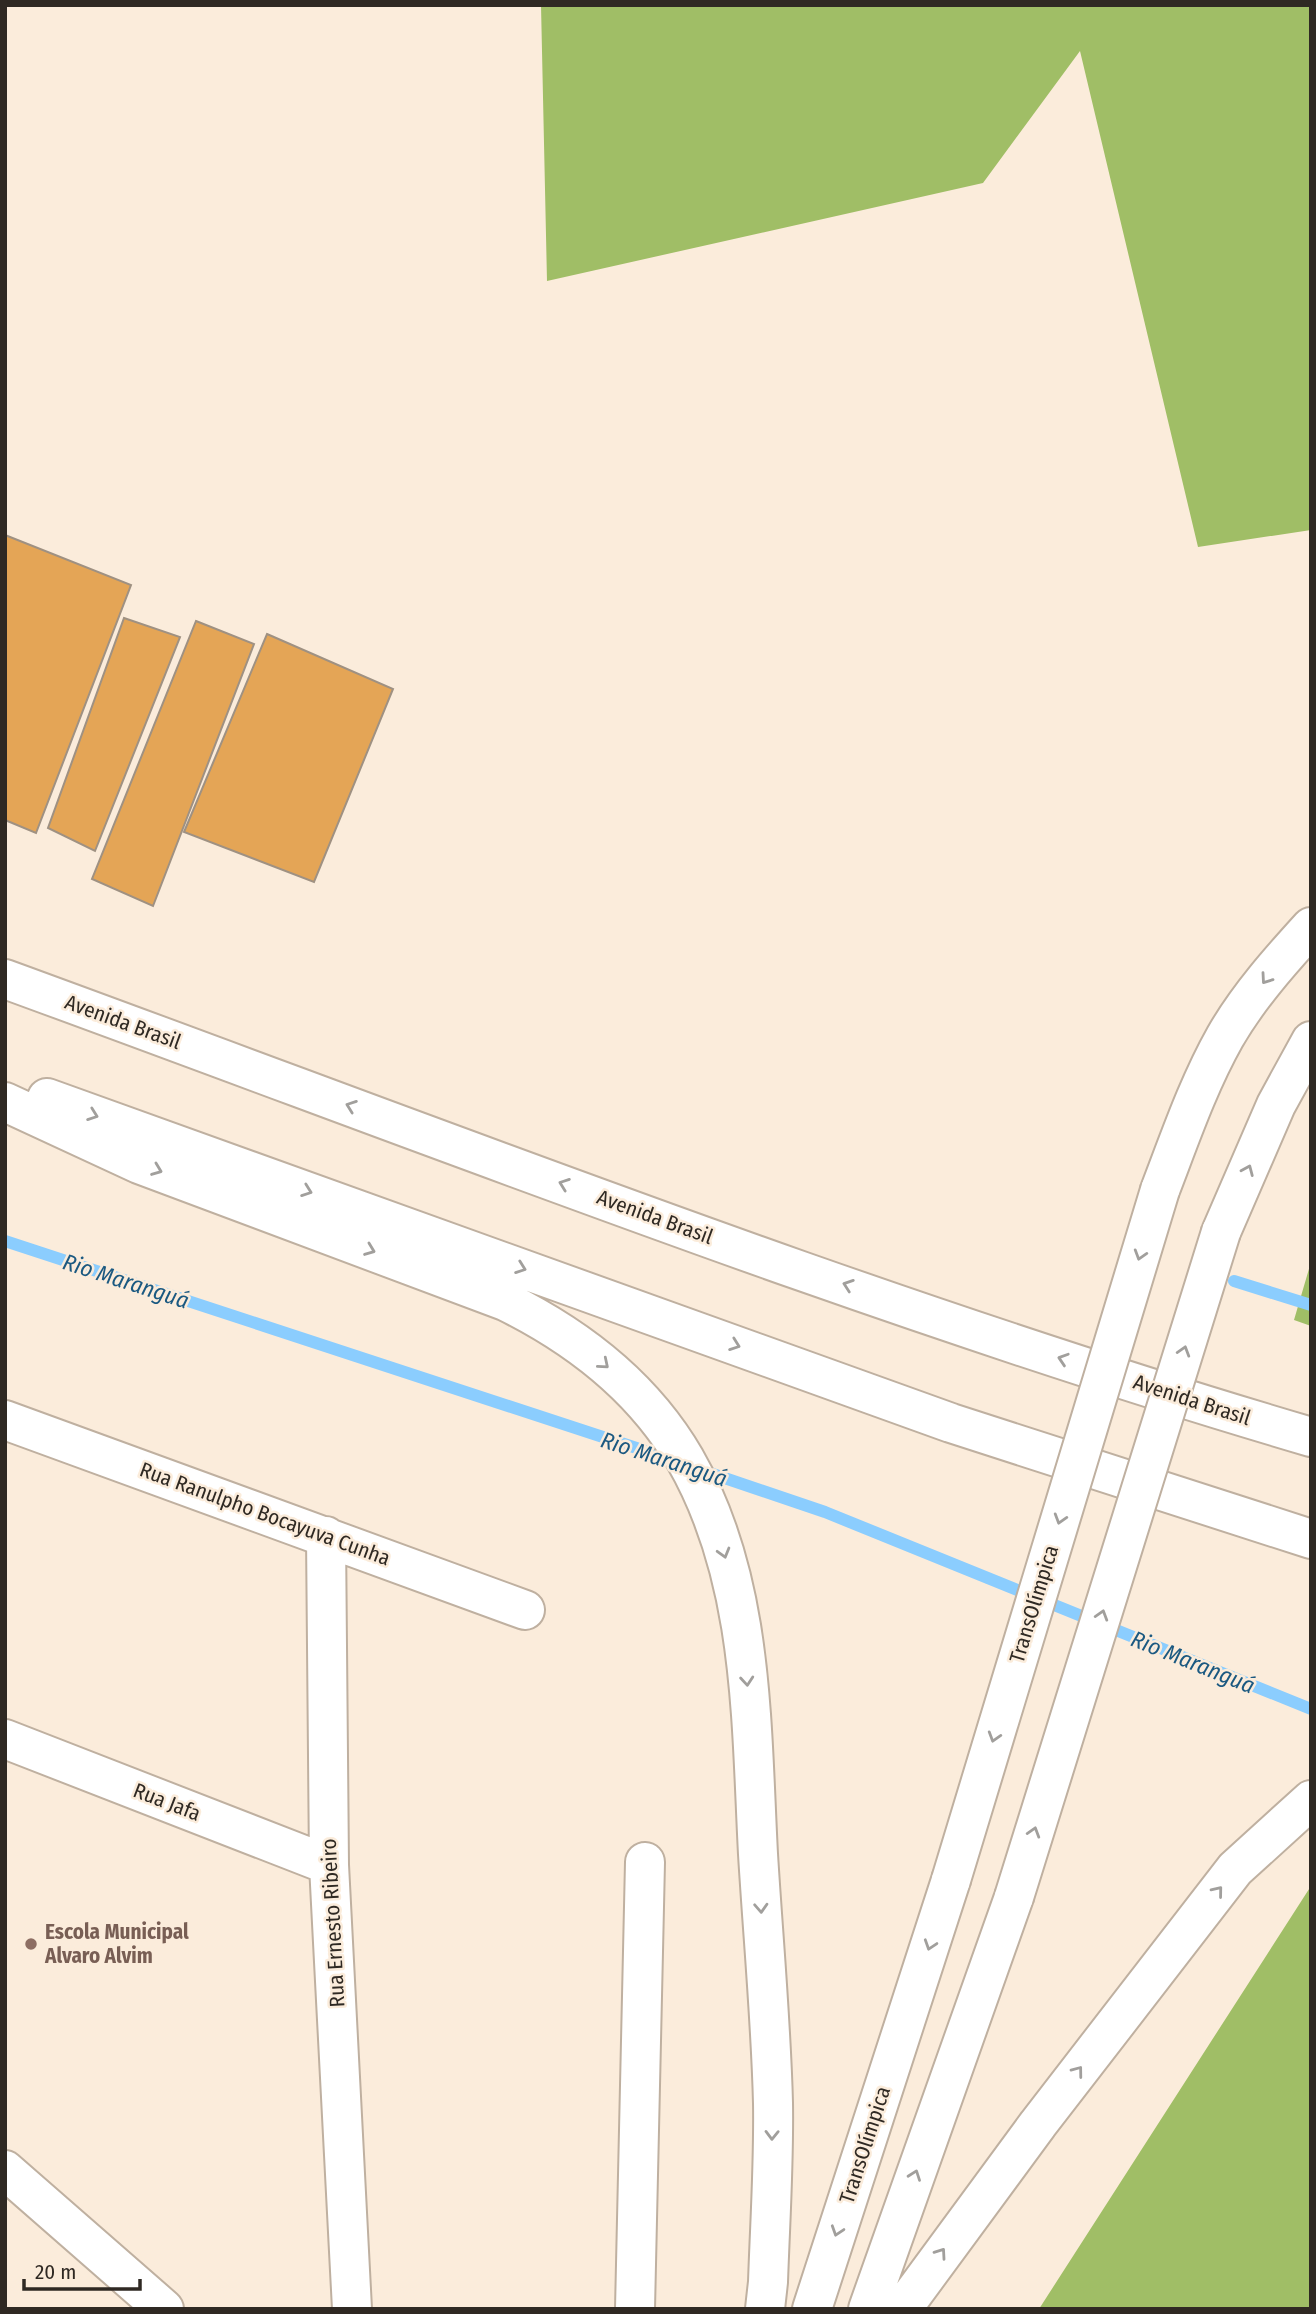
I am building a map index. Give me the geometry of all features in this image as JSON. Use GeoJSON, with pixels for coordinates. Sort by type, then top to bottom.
{"type":"FeatureCollection","features":[{"type":"Feature","properties":{"kind":"main road","name":"TransOlímpica"},"geometry":{"type":"LineString","coordinates":[[812,2309],[951,1880],[1160,1189],[1190,1112],[1226,1036],[1277,963],[1311,927]]}},
{"type":"Feature","properties":{"kind":"main road","name":"Avenida Brasil"},"geometry":{"type":"LineString","coordinates":[[5,979],[662,1220],[990,1336],[1304,1433]]}},
{"type":"Feature","properties":{"kind":"main road"},"geometry":{"type":"LineString","coordinates":[[868,2309],[1014,1897],[1221,1233],[1276,1105],[1311,1041]]}},
{"type":"Feature","properties":{"kind":"main road"},"geometry":{"type":"LineString","coordinates":[[5,1083],[951,1423],[1311,1539]]}},
{"type":"Feature","properties":{"kind":"main road"},"geometry":{"type":"LineString","coordinates":[[5,1102],[139,1164],[505,1300],[550,1323],[606,1364],[652,1411],[685,1459],[717,1526],[741,1613],[773,2104],[765,2309]]}},
{"type":"Feature","properties":{"kind":"main road","name":"Rua Ranulpho Bocayuva Cunha"},"geometry":{"type":"LineString","coordinates":[[5,1420],[525,1610]]}},
{"type":"Feature","properties":{"kind":"main road","name":"Rua Ernesto Ribeiro"},"geometry":{"type":"LineString","coordinates":[[326,1536],[329,1865],[352,2309]]}},
{"type":"Feature","properties":{"kind":"main road","name":"Rua Jafa"},"geometry":{"type":"LineString","coordinates":[[5,1739],[329,1865]]}},
{"type":"Feature","properties":{"kind":"main road"},"geometry":{"type":"LineString","coordinates":[[902,2309],[951,2239],[1176,1943],[1235,1870],[1302,1807]]}},
{"type":"Feature","properties":{"kind":"main road"},"geometry":{"type":"LineString","coordinates":[[635,2309],[645,1862]]}},
{"type":"Feature","properties":{"kind":"main road"},"geometry":{"type":"LineString","coordinates":[[5,2170],[164,2309]]}},
{"type":"Feature","properties":{"kind":"green space"},"geometry":{"type":"Polygon","coordinates":[[[541,5],[1311,5],[1311,530],[1198,547],[1080,51],[983,183],[547,281],[541,5]]]}},
{"type":"Feature","properties":{"kind":"green space"},"geometry":{"type":"Polygon","coordinates":[[[1311,1262],[1311,1326],[1294,1320],[1311,1262]]]}},
{"type":"Feature","properties":{"kind":"green space"},"geometry":{"type":"Polygon","coordinates":[[[1311,1886],[1311,2309],[1039,2309],[1311,1886]]]}},
{"type":"Feature","properties":{"kind":"building"},"geometry":{"type":"Polygon","coordinates":[[[5,535],[131,585],[36,833],[5,820],[5,535]]]}},
{"type":"Feature","properties":{"kind":"building"},"geometry":{"type":"Polygon","coordinates":[[[124,618],[180,637],[95,851],[48,828],[124,618]]]}},
{"type":"Feature","properties":{"kind":"building"},"geometry":{"type":"Polygon","coordinates":[[[196,621],[254,644],[153,906],[92,879],[196,621]]]}},
{"type":"Feature","properties":{"kind":"building"},"geometry":{"type":"Polygon","coordinates":[[[267,634],[393,689],[314,882],[184,832],[267,634]]]}},
{"type":"Feature","properties":{"kind":"waterway","name":"Rio Maranguá"},"geometry":{"type":"LineString","coordinates":[[5,1241],[673,1460]]}},
{"type":"Feature","properties":{"kind":"waterway"},"geometry":{"type":"LineString","coordinates":[[1234,1281],[1311,1305]]}},
{"type":"Feature","properties":{"kind":"waterway","name":"Rio Maranguá"},"geometry":{"type":"LineString","coordinates":[[701,1470],[825,1512],[1311,1709]]}},
{"type":"Feature","properties":{"kind":"place","name":"Escola Municipal Alvaro Alvim"},"geometry":{"type":"Point","coordinates":[31,1944]}}]}
